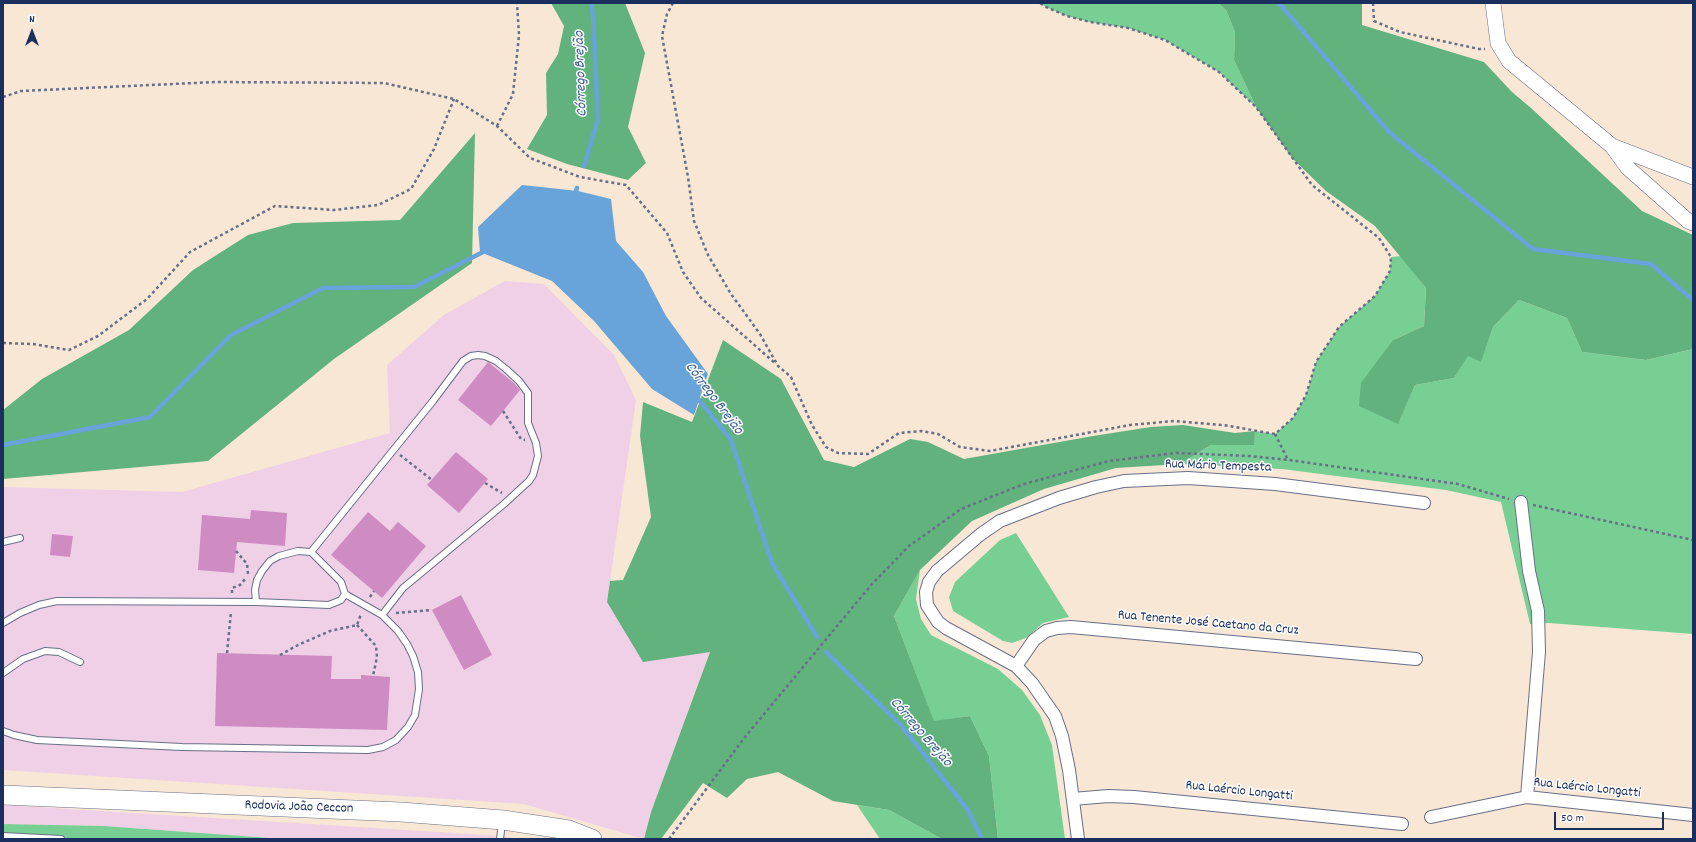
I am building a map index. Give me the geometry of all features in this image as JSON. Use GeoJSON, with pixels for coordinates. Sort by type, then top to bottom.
{"type":"FeatureCollection","features":[{"type":"Feature","properties":{"kind":"main road","name":"Rodovia João Ceccon"},"geometry":{"type":"LineString","coordinates":[[3,795],[401,812],[502,820],[569,830],[592,839]]}},
{"type":"Feature","properties":{"kind":"street"},"geometry":{"type":"LineString","coordinates":[[1494,3],[1498,43],[1509,61],[1612,146],[1628,168],[1688,221],[1693,223]]}},
{"type":"Feature","properties":{"kind":"street"},"geometry":{"type":"LineString","coordinates":[[1612,146],[1693,177]]}},
{"type":"Feature","properties":{"kind":"street","name":"Rua Mário Tempesta"},"geometry":{"type":"LineString","coordinates":[[1078,839],[1062,736],[1055,716],[1032,683],[1016,666],[946,628],[938,622],[927,606],[926,592],[929,582],[938,571],[981,534],[1000,521],[1059,498],[1096,487],[1124,481],[1188,478],[1275,484],[1424,502]]}},
{"type":"Feature","properties":{"kind":"street"},"geometry":{"type":"LineString","coordinates":[[1520,502],[1529,571],[1538,611],[1539,652],[1527,797]]}},
{"type":"Feature","properties":{"kind":"street","name":"Rua Tenente José Caetano da Cruz"},"geometry":{"type":"LineString","coordinates":[[1016,666],[1034,640],[1046,631],[1057,628],[1071,627],[1416,659]]}},
{"type":"Feature","properties":{"kind":"street","name":"Rua Laércio Longatti"},"geometry":{"type":"LineString","coordinates":[[1073,799],[1108,796],[1134,797],[1402,824]]}},
{"type":"Feature","properties":{"kind":"street","name":"Rua Laércio Longatti"},"geometry":{"type":"LineString","coordinates":[[1431,817],[1527,797],[1693,815]]}},
{"type":"Feature","properties":{"kind":"lane"},"geometry":{"type":"LineString","coordinates":[[311,552],[464,361],[471,356],[478,355],[496,361],[511,373],[527,389],[529,401],[528,423],[536,443],[538,462],[534,476],[403,588],[382,614]]}},
{"type":"Feature","properties":{"kind":"lane"},"geometry":{"type":"LineString","coordinates":[[3,542],[20,538]]}},
{"type":"Feature","properties":{"kind":"lane"},"geometry":{"type":"LineString","coordinates":[[3,623],[39,604],[57,601],[256,602],[329,605],[335,604],[341,600],[344,594],[341,582],[311,552],[290,552],[270,561],[262,571],[257,580],[255,590],[256,602]]}},
{"type":"Feature","properties":{"kind":"lane"},"geometry":{"type":"LineString","coordinates":[[3,731],[37,740],[182,747],[368,750],[383,747],[396,740],[408,728],[415,714],[419,689],[418,672],[408,644],[382,614],[344,594]]}},
{"type":"Feature","properties":{"kind":"lane"},"geometry":{"type":"LineString","coordinates":[[3,673],[23,659],[45,651],[59,652],[80,662]]}},
{"type":"Feature","properties":{"kind":"lane"},"geometry":{"type":"LineString","coordinates":[[500,839],[502,820]]}},
{"type":"Feature","properties":{"kind":"lane"},"geometry":{"type":"LineString","coordinates":[[3,836],[61,839]]}},
{"type":"Feature","properties":{"kind":"path"},"geometry":{"type":"LineString","coordinates":[[497,126],[513,94],[519,35],[517,3]]}},
{"type":"Feature","properties":{"kind":"path"},"geometry":{"type":"LineString","coordinates":[[673,3],[667,14],[662,36],[688,177],[694,221],[708,255],[731,294],[760,334],[778,366]]}},
{"type":"Feature","properties":{"kind":"path"},"geometry":{"type":"LineString","coordinates":[[1040,3],[1067,16],[1090,22],[1128,28],[1165,40],[1218,72],[1256,107],[1312,185],[1379,238],[1390,257],[1390,271],[1375,296],[1339,327],[1316,362],[1306,395],[1293,418],[1274,434]]}},
{"type":"Feature","properties":{"kind":"path"},"geometry":{"type":"LineString","coordinates":[[1373,3],[1374,21],[1400,32],[1479,49],[1502,50]]}},
{"type":"Feature","properties":{"kind":"path"},"geometry":{"type":"LineString","coordinates":[[3,97],[21,92],[224,82],[384,83],[454,99],[497,126],[530,158],[580,177],[626,185],[667,233],[683,272],[701,298],[739,334],[791,377],[812,425],[826,447],[838,452],[868,454],[899,432],[921,431],[938,434],[960,447],[990,451],[1122,427],[1174,421],[1223,425],[1274,434]]}},
{"type":"Feature","properties":{"kind":"path"},"geometry":{"type":"LineString","coordinates":[[3,344],[33,344],[69,350],[98,336],[147,299],[190,252],[274,206],[334,210],[378,205],[411,189],[434,149],[454,99]]}},
{"type":"Feature","properties":{"kind":"path"},"geometry":{"type":"LineString","coordinates":[[503,411],[522,439],[536,443]]}},
{"type":"Feature","properties":{"kind":"path"},"geometry":{"type":"LineString","coordinates":[[1274,434],[1288,460]]}},
{"type":"Feature","properties":{"kind":"path"},"geometry":{"type":"LineString","coordinates":[[394,450],[432,480]]}},
{"type":"Feature","properties":{"kind":"path"},"geometry":{"type":"LineString","coordinates":[[669,839],[745,738],[872,584],[909,546],[961,509],[1024,484],[1109,461],[1176,453],[1250,456],[1458,484],[1520,502],[1693,540]]}},
{"type":"Feature","properties":{"kind":"path"},"geometry":{"type":"LineString","coordinates":[[485,483],[510,498]]}},
{"type":"Feature","properties":{"kind":"path"},"geometry":{"type":"LineString","coordinates":[[357,625],[365,605],[374,591]]}},
{"type":"Feature","properties":{"kind":"path"},"geometry":{"type":"LineString","coordinates":[[382,614],[432,610]]}},
{"type":"Feature","properties":{"kind":"path"},"geometry":{"type":"LineString","coordinates":[[280,655],[298,644],[330,631],[357,625]]}},
{"type":"Feature","properties":{"kind":"path"},"geometry":{"type":"LineString","coordinates":[[357,625],[376,646],[377,657],[373,676]]}},
{"type":"Feature","properties":{"kind":"shaded area"},"geometry":{"type":"Polygon","coordinates":[[[505,281],[544,284],[614,355],[636,400],[607,602],[710,651],[651,812],[644,839],[524,804],[3,770],[3,487],[182,492],[390,433],[387,365],[444,315],[505,281]]]}},
{"type":"Feature","properties":{"kind":"shaded area"},"geometry":{"type":"Polygon","coordinates":[[[3,805],[501,836],[518,839],[284,839],[103,826],[3,824],[3,805]]]}},
{"type":"Feature","properties":{"kind":"green space"},"geometry":{"type":"Polygon","coordinates":[[[551,3],[625,3],[645,53],[628,127],[646,163],[628,180],[567,164],[527,149],[547,115],[546,73],[558,54],[564,26],[551,3]]]}},
{"type":"Feature","properties":{"kind":"green space"},"geometry":{"type":"Polygon","coordinates":[[[1040,3],[1218,3],[1226,10],[1235,32],[1234,60],[1256,107],[1219,72],[1165,40],[1128,28],[1090,22],[1067,16],[1040,3]]]}},
{"type":"Feature","properties":{"kind":"green space"},"geometry":{"type":"Polygon","coordinates":[[[1218,3],[1362,3],[1362,25],[1484,62],[1512,92],[1642,211],[1693,235],[1693,349],[1646,360],[1582,352],[1567,318],[1519,300],[1493,327],[1481,362],[1468,356],[1454,378],[1415,385],[1398,424],[1359,406],[1361,383],[1393,340],[1424,326],[1426,288],[1375,226],[1326,191],[1292,158],[1256,107],[1234,60],[1235,32],[1226,10],[1218,3]]]}},
{"type":"Feature","properties":{"kind":"green space"},"geometry":{"type":"Polygon","coordinates":[[[475,133],[472,263],[334,359],[208,461],[3,479],[3,410],[42,379],[129,330],[193,270],[248,235],[293,223],[400,220],[475,133]]]}},
{"type":"Feature","properties":{"kind":"green space"},"geometry":{"type":"Polygon","coordinates":[[[1401,256],[1426,288],[1424,326],[1393,340],[1398,423],[1415,385],[1454,378],[1468,355],[1481,361],[1493,327],[1519,300],[1567,318],[1582,352],[1646,360],[1693,349],[1693,634],[1549,623],[1530,624],[1501,502],[1446,490],[1282,469],[1180,464],[1211,445],[1253,445],[1255,431],[1275,434],[1293,418],[1306,395],[1316,362],[1339,327],[1375,296],[1390,271],[1391,257],[1401,256]]]}},
{"type":"Feature","properties":{"kind":"green space"},"geometry":{"type":"Polygon","coordinates":[[[723,340],[781,379],[824,460],[854,467],[910,439],[928,442],[964,459],[1151,427],[1183,425],[1235,433],[1255,431],[1254,445],[1211,445],[1180,464],[1116,468],[1044,489],[972,521],[920,570],[894,616],[934,721],[970,716],[989,756],[998,839],[942,839],[889,810],[833,801],[778,772],[747,779],[727,798],[703,783],[661,839],[644,839],[651,812],[710,652],[643,662],[607,602],[610,581],[623,580],[651,517],[640,436],[643,402],[692,422],[723,340]]]}},
{"type":"Feature","properties":{"kind":"green space"},"geometry":{"type":"Polygon","coordinates":[[[1016,533],[1069,617],[1043,623],[1026,638],[1012,643],[1003,641],[953,611],[949,597],[955,582],[1000,540],[1016,533]]]}},
{"type":"Feature","properties":{"kind":"green space"},"geometry":{"type":"Polygon","coordinates":[[[920,570],[916,599],[921,619],[931,635],[998,669],[1022,690],[1040,715],[1052,745],[1065,839],[998,839],[989,756],[970,716],[934,722],[894,616],[920,570]]]}},
{"type":"Feature","properties":{"kind":"green space"},"geometry":{"type":"Polygon","coordinates":[[[857,805],[889,810],[942,839],[880,839],[857,805]]]}},
{"type":"Feature","properties":{"kind":"green space"},"geometry":{"type":"Polygon","coordinates":[[[3,824],[103,826],[284,839],[3,839],[3,824]]]}},
{"type":"Feature","properties":{"kind":"water"},"geometry":{"type":"Polygon","coordinates":[[[522,185],[578,191],[611,199],[616,241],[643,272],[666,316],[708,374],[694,415],[652,389],[594,321],[552,281],[480,252],[478,227],[522,185]]]}},
{"type":"Feature","properties":{"kind":"building"},"geometry":{"type":"Polygon","coordinates":[[[488,362],[514,383],[520,390],[491,426],[458,400],[488,362]]]}},
{"type":"Feature","properties":{"kind":"building"},"geometry":{"type":"Polygon","coordinates":[[[456,452],[488,479],[459,513],[427,485],[456,452]]]}},
{"type":"Feature","properties":{"kind":"building"},"geometry":{"type":"Polygon","coordinates":[[[251,510],[287,513],[285,546],[237,542],[234,573],[198,570],[202,515],[250,519],[251,510]]]}},
{"type":"Feature","properties":{"kind":"building"},"geometry":{"type":"Polygon","coordinates":[[[368,512],[390,531],[398,522],[426,546],[382,598],[331,555],[368,512]]]}},
{"type":"Feature","properties":{"kind":"building"},"geometry":{"type":"Polygon","coordinates":[[[52,534],[73,536],[70,557],[50,555],[52,534]]]}},
{"type":"Feature","properties":{"kind":"building"},"geometry":{"type":"Polygon","coordinates":[[[461,595],[492,655],[464,670],[432,610],[461,595]]]}},
{"type":"Feature","properties":{"kind":"building"},"geometry":{"type":"Polygon","coordinates":[[[217,653],[332,656],[331,679],[361,679],[361,675],[390,677],[387,730],[215,726],[217,653]]]}},
{"type":"Feature","properties":{"kind":"waterway","name":"Córrego Brejão"},"geometry":{"type":"LineString","coordinates":[[584,166],[598,119],[593,15],[591,3]]}},
{"type":"Feature","properties":{"kind":"waterway"},"geometry":{"type":"LineString","coordinates":[[1279,3],[1389,132],[1533,249],[1651,264],[1693,300]]}},
{"type":"Feature","properties":{"kind":"waterway","name":"Córrego Brejão"},"geometry":{"type":"LineString","coordinates":[[574,197],[577,188]]}},
{"type":"Feature","properties":{"kind":"waterway"},"geometry":{"type":"LineString","coordinates":[[3,445],[150,417],[231,335],[323,288],[414,287],[487,250]]}},
{"type":"Feature","properties":{"kind":"waterway","name":"Córrego Brejão"},"geometry":{"type":"LineString","coordinates":[[696,396],[731,440],[772,563],[817,637]]}},
{"type":"Feature","properties":{"kind":"waterway","name":"Córrego Brejão"},"geometry":{"type":"LineString","coordinates":[[826,652],[900,724],[968,810],[982,839]]}}]}
